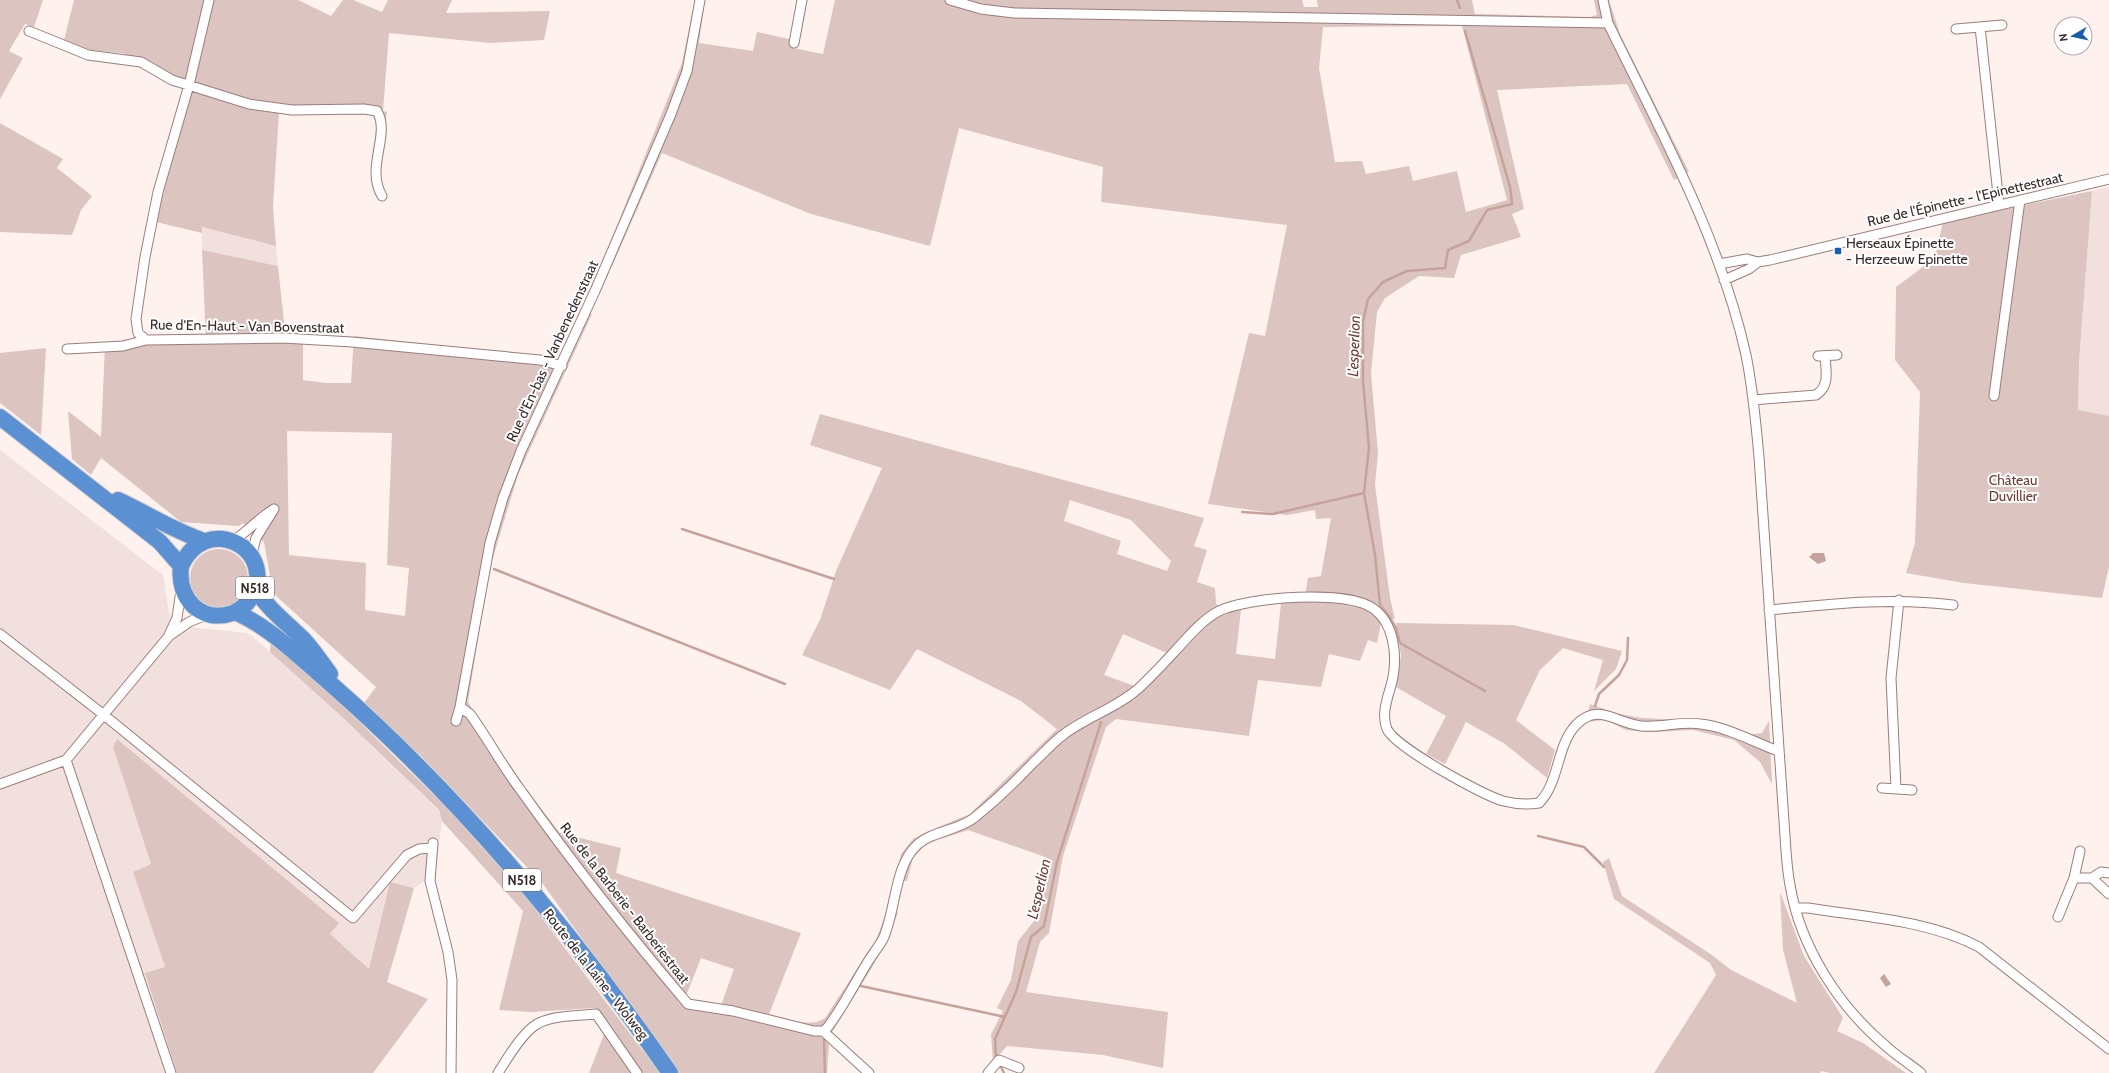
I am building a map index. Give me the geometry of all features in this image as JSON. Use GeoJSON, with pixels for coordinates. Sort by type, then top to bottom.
{"type":"FeatureCollection","features":[{"type":"Feature","properties":{"kind":"highway"},"geometry":{"type":"LineString","coordinates":[[0,417],[148,531],[181,566]]}},
{"type":"Feature","properties":{"kind":"highway"},"geometry":{"type":"LineString","coordinates":[[93,488],[144,512],[179,533],[204,541]]}},
{"type":"Feature","properties":{"kind":"highway"},"geometry":{"type":"LineString","coordinates":[[208,614],[192,605],[182,589],[180,578],[181,566],[186,556],[194,547],[204,541],[213,539],[233,541]]}},
{"type":"Feature","properties":{"kind":"highway","name":"N518"},"geometry":{"type":"LineString","coordinates":[[208,614],[222,615],[235,612],[245,605],[255,589],[257,572],[251,557],[240,545],[233,541]]}},
{"type":"Feature","properties":{"kind":"highway","name":"Route de la Laine - Wolweg"},"geometry":{"type":"LineString","coordinates":[[255,589],[265,604],[280,620],[306,642],[353,704]]}},
{"type":"Feature","properties":{"kind":"highway","name":"Route de la Laine - Wolweg"},"geometry":{"type":"LineString","coordinates":[[235,612],[254,620],[302,658],[353,704],[424,772],[494,847],[577,946],[670,1073]]}},
{"type":"Feature","properties":{"kind":"street","name":"Rue d'En-Haut - Van Bovenstraat"},"geometry":{"type":"LineString","coordinates":[[209,0],[189,85],[158,192],[144,257],[136,320],[138,333],[146,340],[252,337],[352,342],[540,360],[562,366]]}},
{"type":"Feature","properties":{"kind":"street","name":"Rue d'En-bas - Vanbenedenstraat"},"geometry":{"type":"LineString","coordinates":[[456,721],[460,707],[490,543],[503,498],[521,451],[562,366],[671,114],[687,71],[700,0]]}},
{"type":"Feature","properties":{"kind":"street"},"geometry":{"type":"LineString","coordinates":[[794,43],[802,0]]}},
{"type":"Feature","properties":{"kind":"street"},"geometry":{"type":"LineString","coordinates":[[950,0],[982,9],[1014,13],[1608,23]]}},
{"type":"Feature","properties":{"kind":"street"},"geometry":{"type":"LineString","coordinates":[[1603,0],[1608,23],[1681,175],[1719,264],[1746,355],[1760,457],[1778,751],[1789,878],[1795,908],[1815,959],[1849,1008],[1887,1047],[1921,1073]]}},
{"type":"Feature","properties":{"kind":"street"},"geometry":{"type":"LineString","coordinates":[[1956,29],[2002,25]]}},
{"type":"Feature","properties":{"kind":"street"},"geometry":{"type":"LineString","coordinates":[[1980,27],[1999,204]]}},
{"type":"Feature","properties":{"kind":"street"},"geometry":{"type":"LineString","coordinates":[[29,31],[88,54],[141,62],[172,80],[249,104],[292,110],[364,109],[377,111],[382,124],[375,174],[376,186],[382,196]]}},
{"type":"Feature","properties":{"kind":"street","name":"Rue de l'Épinette - l'Epinettestraat"},"geometry":{"type":"LineString","coordinates":[[1758,262],[2109,179]]}},
{"type":"Feature","properties":{"kind":"street"},"geometry":{"type":"LineString","coordinates":[[1994,396],[2020,200]]}},
{"type":"Feature","properties":{"kind":"street"},"geometry":{"type":"LineString","coordinates":[[1719,264],[1747,259],[1758,262]]}},
{"type":"Feature","properties":{"kind":"street"},"geometry":{"type":"LineString","coordinates":[[1724,280],[1758,262]]}},
{"type":"Feature","properties":{"kind":"street"},"geometry":{"type":"LineString","coordinates":[[67,349],[123,346],[146,340]]}},
{"type":"Feature","properties":{"kind":"street"},"geometry":{"type":"LineString","coordinates":[[1753,400],[1816,395],[1822,392],[1826,384],[1822,356],[1837,355]]}},
{"type":"Feature","properties":{"kind":"street"},"geometry":{"type":"LineString","coordinates":[[233,541],[248,532],[262,516],[274,509],[256,538],[251,557]]}},
{"type":"Feature","properties":{"kind":"street"},"geometry":{"type":"LineString","coordinates":[[0,784],[66,760],[169,636],[177,618],[182,589]]}},
{"type":"Feature","properties":{"kind":"street"},"geometry":{"type":"LineString","coordinates":[[869,1073],[823,1031],[833,1020],[883,938],[902,872],[908,857],[917,845],[932,837],[966,824],[974,818],[1013,784],[1061,736],[1137,689],[1192,632],[1219,611],[1259,600],[1310,597],[1342,598],[1373,608],[1388,628],[1393,642],[1395,660],[1393,677],[1384,718],[1388,731],[1396,739],[1421,757],[1480,791],[1502,800],[1525,805],[1539,803],[1549,792],[1569,736],[1576,726],[1585,718],[1595,713],[1640,726],[1702,724],[1724,730],[1778,751]]}},
{"type":"Feature","properties":{"kind":"street"},"geometry":{"type":"LineString","coordinates":[[1769,610],[1846,602],[1900,600],[1953,605]]}},
{"type":"Feature","properties":{"kind":"street"},"geometry":{"type":"LineString","coordinates":[[1896,789],[1891,678],[1900,600]]}},
{"type":"Feature","properties":{"kind":"street"},"geometry":{"type":"LineString","coordinates":[[169,636],[189,622],[208,614]]}},
{"type":"Feature","properties":{"kind":"street"},"geometry":{"type":"LineString","coordinates":[[0,634],[104,715],[353,918],[407,856],[419,849],[432,845],[430,881],[448,952],[452,980],[451,1073]]}},
{"type":"Feature","properties":{"kind":"street","name":"Rue de la Barberie - Barberiestraat"},"geometry":{"type":"LineString","coordinates":[[460,707],[470,714],[521,791],[653,963],[688,1004],[733,1011],[783,1024],[823,1031]]}},
{"type":"Feature","properties":{"kind":"street"},"geometry":{"type":"LineString","coordinates":[[66,760],[171,1073]]}},
{"type":"Feature","properties":{"kind":"street"},"geometry":{"type":"LineString","coordinates":[[1882,788],[1912,790]]}},
{"type":"Feature","properties":{"kind":"street"},"geometry":{"type":"LineString","coordinates":[[2058,917],[2074,878],[2080,851]]}},
{"type":"Feature","properties":{"kind":"street"},"geometry":{"type":"LineString","coordinates":[[2074,878],[2092,878],[2102,872],[2109,873]]}},
{"type":"Feature","properties":{"kind":"street"},"geometry":{"type":"LineString","coordinates":[[2092,878],[2109,894]]}},
{"type":"Feature","properties":{"kind":"street"},"geometry":{"type":"LineString","coordinates":[[1795,908],[1808,908],[1937,928],[1959,936],[1979,947],[2109,1049]]}},
{"type":"Feature","properties":{"kind":"street"},"geometry":{"type":"LineString","coordinates":[[498,1073],[524,1037],[537,1024],[550,1020],[596,1014],[636,1073]]}},
{"type":"Feature","properties":{"kind":"street"},"geometry":{"type":"LineString","coordinates":[[988,1073],[999,1060],[1019,1068]]}},
{"type":"Feature","properties":{"kind":"shaded area"},"geometry":{"type":"Polygon","coordinates":[[[2109,187],[2109,416],[2078,411],[2079,362],[2092,191],[2109,187]]]}},
{"type":"Feature","properties":{"kind":"shaded area"},"geometry":{"type":"Polygon","coordinates":[[[202,227],[276,246],[278,266],[202,250],[202,227]]]}},
{"type":"Feature","properties":{"kind":"shaded area"},"geometry":{"type":"Polygon","coordinates":[[[0,450],[163,575],[169,613],[187,627],[248,633],[340,715],[439,811],[442,821],[435,875],[414,888],[390,882],[369,969],[330,934],[339,923],[117,739],[113,747],[151,864],[133,872],[165,967],[146,974],[177,1073],[0,1073],[0,450]]]}},
{"type":"Feature","properties":{"kind":"shaded area"},"geometry":{"type":"Polygon","coordinates":[[[1813,553],[1824,553],[1826,561],[1818,564],[1809,557],[1813,553]]]}},
{"type":"Feature","properties":{"kind":"shaded area"},"geometry":{"type":"Polygon","coordinates":[[[1884,974],[1891,984],[1886,987],[1880,978],[1884,974]]]}},
{"type":"Feature","properties":{"kind":"green space"},"geometry":{"type":"Polygon","coordinates":[[[0,0],[43,0],[34,27],[25,24],[9,51],[23,58],[0,99],[0,0]]]}},
{"type":"Feature","properties":{"kind":"green space"},"geometry":{"type":"Polygon","coordinates":[[[74,0],[298,0],[331,16],[343,0],[353,0],[382,12],[388,0],[452,0],[446,13],[550,11],[544,40],[490,43],[389,33],[383,111],[387,112],[380,162],[372,161],[377,122],[372,115],[279,112],[273,207],[276,246],[202,227],[202,233],[156,222],[180,129],[194,83],[173,76],[141,59],[121,53],[81,49],[64,40],[74,0]]]}},
{"type":"Feature","properties":{"kind":"green space"},"geometry":{"type":"Polygon","coordinates":[[[695,0],[705,0],[699,43],[753,51],[757,32],[789,39],[789,44],[793,48],[823,54],[835,0],[1302,0],[1304,7],[1318,7],[1317,0],[1472,0],[1475,14],[1590,17],[1597,15],[1594,0],[1609,0],[1620,34],[1689,172],[1674,180],[1627,84],[1497,90],[1524,209],[1512,214],[1521,237],[1461,255],[1454,278],[1419,276],[1385,298],[1377,312],[1371,373],[1378,453],[1375,485],[1390,598],[1395,619],[1388,619],[1383,613],[1377,643],[1368,640],[1360,661],[1329,654],[1321,687],[1258,680],[1249,736],[1116,719],[1106,727],[1063,856],[1049,933],[1040,942],[1026,992],[1168,1012],[1163,1068],[1103,1055],[1007,1046],[993,1062],[991,1034],[1003,1011],[997,1008],[1011,980],[1018,941],[1038,916],[1046,887],[1048,858],[968,830],[926,844],[913,858],[907,881],[896,880],[901,854],[913,839],[970,814],[1057,729],[1021,701],[917,649],[890,690],[802,655],[820,620],[836,571],[882,468],[810,445],[820,414],[1204,518],[1194,546],[1207,550],[1197,582],[1215,588],[1216,603],[1223,616],[1232,611],[1241,609],[1236,654],[1275,659],[1281,603],[1304,601],[1308,578],[1321,576],[1331,518],[1316,519],[1315,510],[1287,515],[1208,504],[1249,333],[1265,336],[1287,225],[1101,202],[1103,167],[959,128],[930,246],[811,214],[662,153],[612,266],[602,263],[682,63],[695,0]],[[1462,26],[1323,27],[1319,68],[1335,162],[1362,161],[1366,174],[1409,166],[1413,181],[1457,171],[1466,212],[1507,200],[1462,26]],[[1070,500],[1064,521],[1121,541],[1117,554],[1167,571],[1171,561],[1131,520],[1070,500]],[[1123,634],[1104,675],[1143,689],[1174,656],[1123,634]]]}},
{"type":"Feature","properties":{"kind":"green space"},"geometry":{"type":"Polygon","coordinates":[[[0,123],[63,159],[57,168],[92,196],[81,210],[72,235],[0,232],[0,123]]]}},
{"type":"Feature","properties":{"kind":"green space","name":"Château Duvillier"},"geometry":{"type":"Polygon","coordinates":[[[2092,191],[2079,362],[2078,410],[2109,416],[2109,567],[2102,598],[1964,583],[1906,573],[1915,543],[1920,392],[1895,360],[1896,287],[1935,258],[1943,222],[2092,191]]]}},
{"type":"Feature","properties":{"kind":"green space"},"geometry":{"type":"Polygon","coordinates":[[[202,250],[278,266],[285,331],[303,333],[303,380],[326,383],[351,383],[354,336],[548,357],[559,360],[581,310],[592,314],[518,475],[488,574],[468,702],[525,788],[560,833],[621,848],[616,873],[801,933],[769,1014],[805,1023],[812,1023],[825,1018],[876,940],[887,911],[898,913],[874,964],[833,1031],[821,1037],[829,1044],[827,1073],[678,1073],[543,884],[422,757],[364,703],[376,687],[273,593],[264,542],[243,523],[239,526],[181,522],[101,458],[91,475],[72,459],[68,411],[101,437],[105,344],[128,339],[153,343],[206,341],[202,250]],[[287,431],[289,555],[366,563],[365,610],[405,616],[409,568],[387,565],[392,433],[287,431]],[[701,958],[686,996],[688,1010],[719,1011],[734,969],[701,958]]]}},
{"type":"Feature","properties":{"kind":"green space"},"geometry":{"type":"Polygon","coordinates":[[[46,348],[41,435],[0,403],[0,353],[46,348]]]}},
{"type":"Feature","properties":{"kind":"green space"},"geometry":{"type":"Polygon","coordinates":[[[213,549],[225,549],[240,557],[248,572],[248,584],[240,599],[225,607],[213,607],[198,599],[190,584],[190,572],[198,557],[213,549]]]}},
{"type":"Feature","properties":{"kind":"green space"},"geometry":{"type":"Polygon","coordinates":[[[1396,623],[1513,625],[1622,651],[1616,669],[1594,691],[1603,660],[1563,648],[1540,670],[1516,720],[1555,750],[1547,778],[1505,744],[1466,722],[1445,764],[1426,754],[1446,716],[1396,687],[1401,656],[1396,623]]]}},
{"type":"Feature","properties":{"kind":"green space"},"geometry":{"type":"Polygon","coordinates":[[[271,640],[349,712],[449,810],[525,896],[660,1073],[589,1073],[608,1024],[595,1008],[531,1012],[499,1010],[523,911],[442,821],[439,810],[340,715],[270,652],[271,640]]]}},
{"type":"Feature","properties":{"kind":"green space"},"geometry":{"type":"Polygon","coordinates":[[[1590,704],[1615,713],[1642,718],[1717,722],[1748,735],[1762,733],[1769,721],[1772,784],[1760,762],[1734,740],[1693,730],[1653,732],[1626,730],[1606,720],[1585,722],[1590,704]]]}},
{"type":"Feature","properties":{"kind":"green space"},"geometry":{"type":"Polygon","coordinates":[[[117,739],[339,923],[330,934],[369,969],[390,882],[414,888],[387,982],[428,999],[373,1073],[177,1073],[145,973],[165,967],[133,872],[151,864],[113,747],[117,739]]]}},
{"type":"Feature","properties":{"kind":"green space"},"geometry":{"type":"Polygon","coordinates":[[[1609,858],[1622,896],[1712,955],[1731,970],[1797,1003],[1783,950],[1780,892],[1804,956],[1843,1018],[1837,1031],[1863,1043],[1906,1073],[1830,1073],[1821,1071],[1820,1073],[1654,1073],[1716,975],[1710,963],[1614,899],[1603,862],[1609,858]]]}},
{"type":"Feature","properties":{"kind":"waterway","name":"L'esperlion"},"geometry":{"type":"LineString","coordinates":[[1457,0],[1460,8]]}},
{"type":"Feature","properties":{"kind":"waterway","name":"L'esperlion"},"geometry":{"type":"LineString","coordinates":[[1242,512],[1273,514],[1364,493],[1369,448],[1363,381],[1363,322],[1368,299],[1383,282],[1407,271],[1445,268],[1448,250],[1469,241],[1487,210],[1512,204],[1510,187],[1465,31]]}},
{"type":"Feature","properties":{"kind":"waterway"},"geometry":{"type":"LineString","coordinates":[[1364,493],[1375,555],[1380,605],[1396,628],[1400,643],[1485,691]]}},
{"type":"Feature","properties":{"kind":"waterway"},"geometry":{"type":"LineString","coordinates":[[682,529],[834,579]]}},
{"type":"Feature","properties":{"kind":"waterway"},"geometry":{"type":"LineString","coordinates":[[494,569],[785,684]]}},
{"type":"Feature","properties":{"kind":"waterway"},"geometry":{"type":"LineString","coordinates":[[1595,706],[1599,694],[1619,675],[1627,660],[1628,638]]}},
{"type":"Feature","properties":{"kind":"waterway","name":"L'esperlion"},"geometry":{"type":"LineString","coordinates":[[996,1057],[995,1039],[1016,992],[1031,937],[1044,926],[1057,862],[1101,722]]}},
{"type":"Feature","properties":{"kind":"waterway"},"geometry":{"type":"LineString","coordinates":[[1538,836],[1584,847],[1604,867]]}},
{"type":"Feature","properties":{"kind":"waterway"},"geometry":{"type":"LineString","coordinates":[[861,986],[1005,1017]]}},
{"type":"Feature","properties":{"kind":"waterway"},"geometry":{"type":"LineString","coordinates":[[824,1040],[825,1073]]}},
{"type":"Feature","properties":{"kind":"waterway","name":"L'esperlion"},"geometry":{"type":"LineString","coordinates":[[999,1063],[1004,1073]]}},
{"type":"Feature","properties":{"kind":"place","name":"Herseaux Épinette - Herzeeuw Epinette"},"geometry":{"type":"Point","coordinates":[1838,251]}}]}
